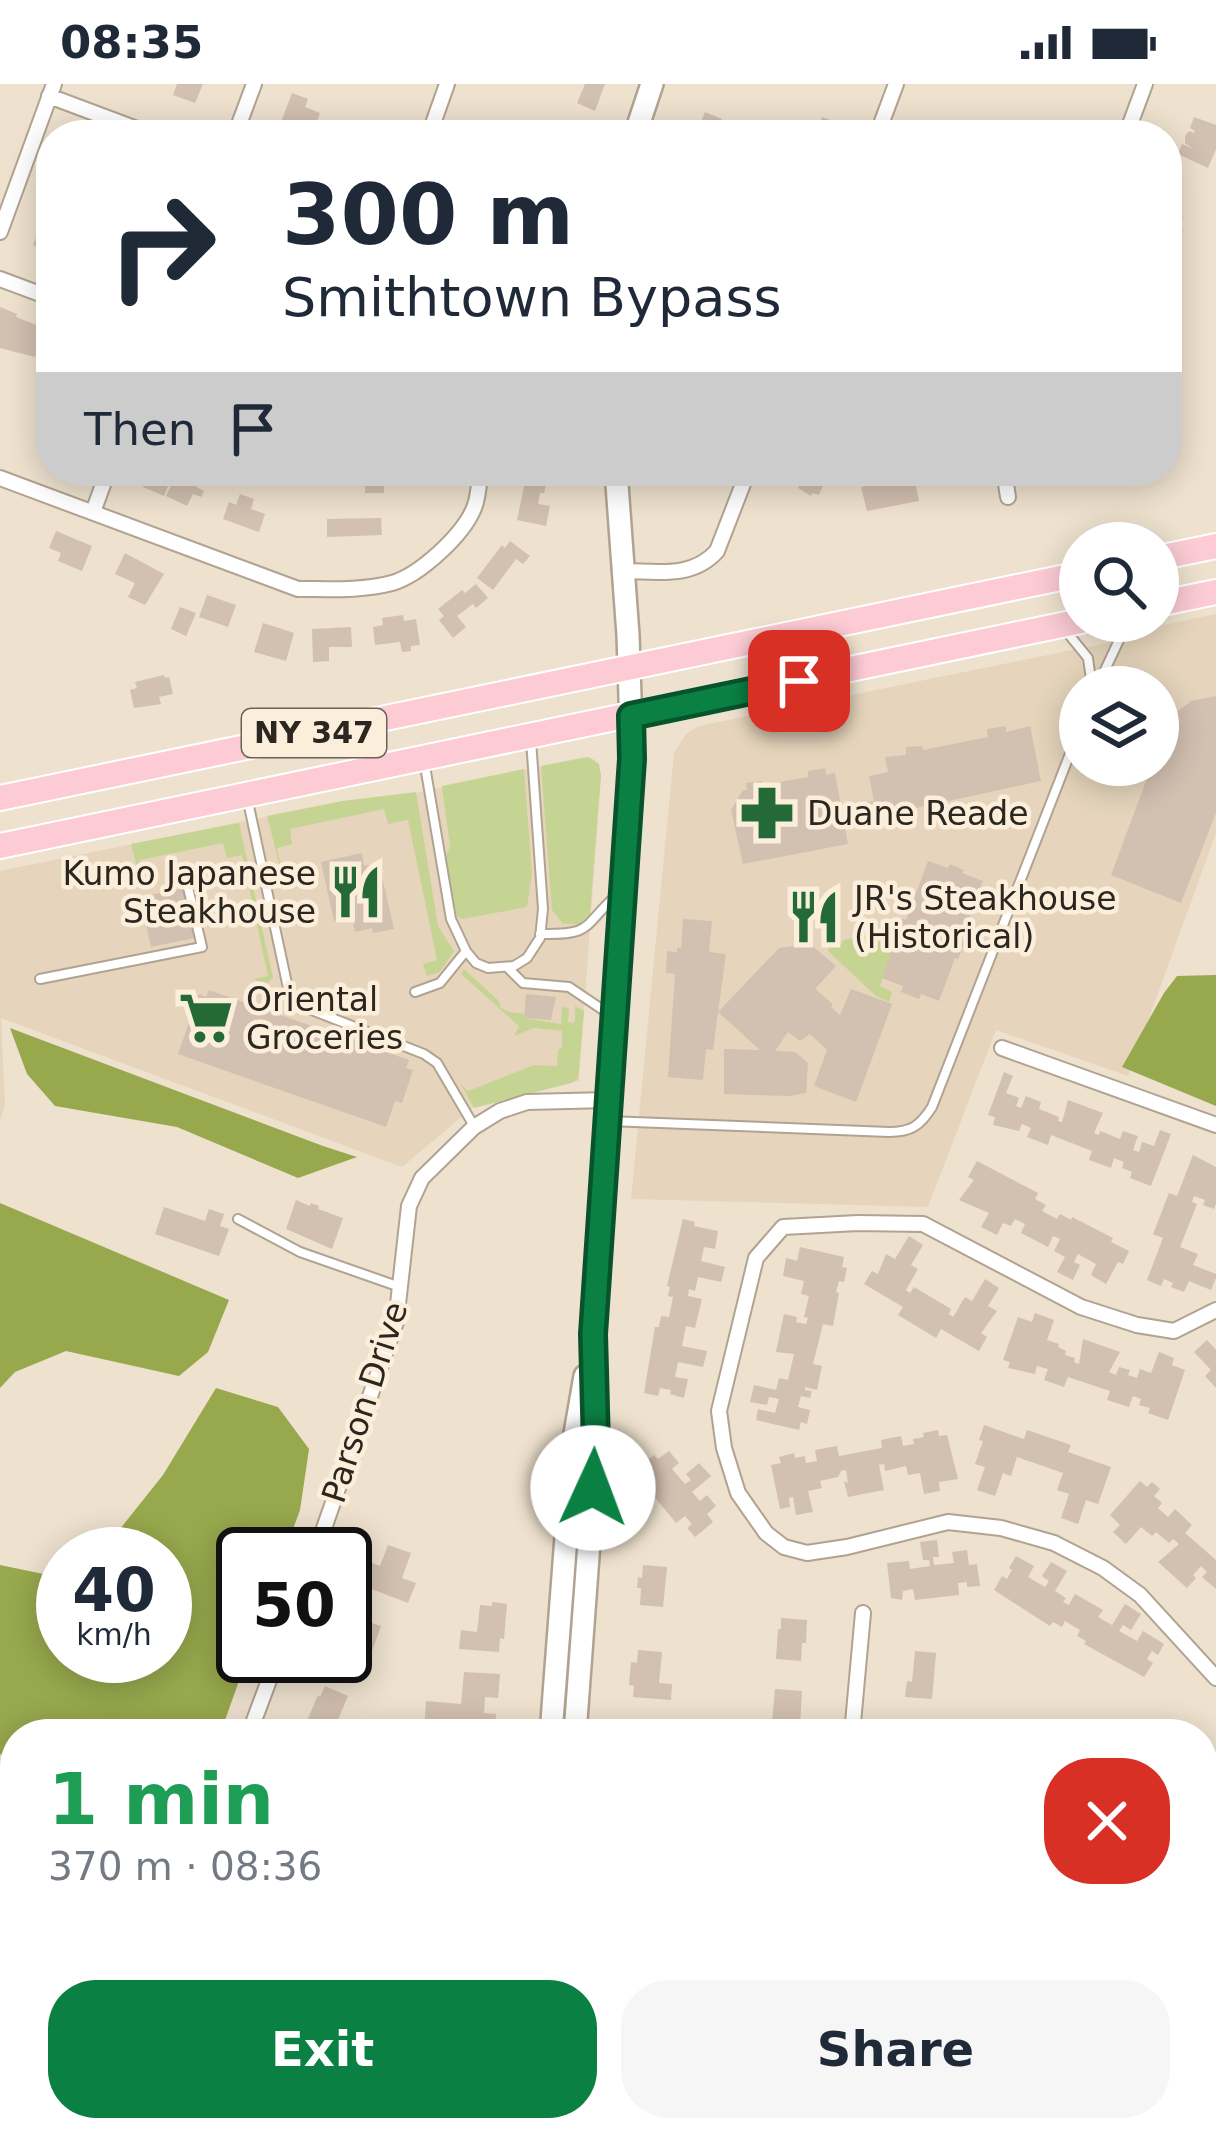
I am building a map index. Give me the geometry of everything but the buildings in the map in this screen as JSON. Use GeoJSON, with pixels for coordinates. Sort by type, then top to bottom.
{"type":"FeatureCollection","features":[{"type":"Feature","properties":{"kind":"highway"},"geometry":{"type":"LineString","coordinates":[[1179,553],[1211,545]]}},
{"type":"Feature","properties":{"kind":"highway","name":"NY 347"},"geometry":{"type":"LineString","coordinates":[[0,798],[1059,578]]}},
{"type":"Feature","properties":{"kind":"highway"},"geometry":{"type":"LineString","coordinates":[[1179,600],[1216,592]]}},
{"type":"Feature","properties":{"kind":"highway","name":"NY 347"},"geometry":{"type":"LineString","coordinates":[[0,846],[1059,626]]}},
{"type":"Feature","properties":{"kind":"main road"},"geometry":{"type":"LineString","coordinates":[[640,120],[652,84]]}},
{"type":"Feature","properties":{"kind":"main road"},"geometry":{"type":"LineString","coordinates":[[575,1719],[596,1447],[593,1334],[632,759],[617,486]]}},
{"type":"Feature","properties":{"kind":"main road"},"geometry":{"type":"LineString","coordinates":[[552,1719],[573,1444],[593,1334]]}},
{"type":"Feature","properties":{"kind":"street"},"geometry":{"type":"LineString","coordinates":[[241,120],[254,84]]}},
{"type":"Feature","properties":{"kind":"street"},"geometry":{"type":"LineString","coordinates":[[434,120],[447,84]]}},
{"type":"Feature","properties":{"kind":"street"},"geometry":{"type":"LineString","coordinates":[[883,120],[896,84]]}},
{"type":"Feature","properties":{"kind":"street"},"geometry":{"type":"LineString","coordinates":[[1132,120],[1145,84]]}},
{"type":"Feature","properties":{"kind":"street"},"geometry":{"type":"LineString","coordinates":[[40,120],[51,90],[120,120]]}},
{"type":"Feature","properties":{"kind":"street"},"geometry":{"type":"LineString","coordinates":[[0,232],[36,132]]}},
{"type":"Feature","properties":{"kind":"street"},"geometry":{"type":"LineString","coordinates":[[0,279],[36,292]]}},
{"type":"Feature","properties":{"kind":"street"},"geometry":{"type":"LineString","coordinates":[[0,478],[298,589],[346,589],[400,580],[433,558],[470,518],[479,486]]}},
{"type":"Feature","properties":{"kind":"street"},"geometry":{"type":"LineString","coordinates":[[93,512],[103,486]]}},
{"type":"Feature","properties":{"kind":"street"},"geometry":{"type":"LineString","coordinates":[[623,571],[700,567],[717,551],[742,486]]}},
{"type":"Feature","properties":{"kind":"street"},"geometry":{"type":"LineString","coordinates":[[1006,486],[1008,497]]}},
{"type":"Feature","properties":{"kind":"street"},"geometry":{"type":"LineString","coordinates":[[1002,1048],[1216,1126]]}},
{"type":"Feature","properties":{"kind":"street","name":"Parson Drive"},"geometry":{"type":"LineString","coordinates":[[323,1527],[389,1342],[410,1206],[422,1178],[474,1127],[500,1111],[527,1102],[609,1110]]}},
{"type":"Feature","properties":{"kind":"street"},"geometry":{"type":"LineString","coordinates":[[1216,1310],[1174,1331],[1137,1325],[1081,1307],[923,1224],[783,1227],[756,1258],[719,1411],[738,1493],[766,1533],[784,1547],[807,1553],[847,1547],[948,1522],[1001,1528],[1054,1543],[1103,1568],[1141,1595],[1216,1678]]}},
{"type":"Feature","properties":{"kind":"street"},"geometry":{"type":"LineString","coordinates":[[853,1719],[863,1613]]}},
{"type":"Feature","properties":{"kind":"street"},"geometry":{"type":"LineString","coordinates":[[255,1719],[268,1683]]}},
{"type":"Feature","properties":{"kind":"lane"},"geometry":{"type":"LineString","coordinates":[[424,759],[451,919],[476,963],[488,968],[514,966],[527,958],[540,934],[543,909],[531,736]]}},
{"type":"Feature","properties":{"kind":"lane"},"geometry":{"type":"LineString","coordinates":[[609,1110],[890,1132],[908,1132],[922,1123],[1059,781]]}},
{"type":"Feature","properties":{"kind":"lane"},"geometry":{"type":"LineString","coordinates":[[247,795],[291,1002],[424,1054],[437,1063],[474,1127]]}},
{"type":"Feature","properties":{"kind":"lane"},"geometry":{"type":"LineString","coordinates":[[40,979],[202,947],[187,879]]}},
{"type":"Feature","properties":{"kind":"lane"},"geometry":{"type":"LineString","coordinates":[[540,934],[573,935],[586,929],[622,890]]}},
{"type":"Feature","properties":{"kind":"lane"},"geometry":{"type":"LineString","coordinates":[[415,992],[440,983],[466,951]]}},
{"type":"Feature","properties":{"kind":"lane"},"geometry":{"type":"LineString","coordinates":[[506,966],[523,982],[569,986],[615,1019]]}},
{"type":"Feature","properties":{"kind":"lane"},"geometry":{"type":"LineString","coordinates":[[238,1219],[300,1252],[401,1287]]}},
{"type":"Feature","properties":{"kind":"shaded area"},"geometry":{"type":"Polygon","coordinates":[[[1216,614],[1216,833],[1128,1076],[996,1030],[928,1207],[631,1199],[674,753],[686,734],[699,726],[1111,642],[1179,642],[1179,622],[1216,614]]]}},
{"type":"Feature","properties":{"kind":"shaded area"},"geometry":{"type":"Polygon","coordinates":[[[584,757],[595,760],[601,775],[579,1081],[478,1103],[402,1167],[1,1018],[5,1106],[0,1120],[0,871],[584,757]]]}},
{"type":"Feature","properties":{"kind":"green space"},"geometry":{"type":"Polygon","coordinates":[[[589,757],[599,764],[601,775],[590,914],[579,924],[563,924],[552,910],[541,766],[589,757]]]}},
{"type":"Feature","properties":{"kind":"green space"},"geometry":{"type":"Polygon","coordinates":[[[524,769],[532,874],[527,907],[462,919],[457,916],[444,858],[450,847],[442,786],[524,769]]]}},
{"type":"Feature","properties":{"kind":"green space"},"geometry":{"type":"Polygon","coordinates":[[[416,792],[438,926],[454,951],[440,972],[427,976],[423,964],[437,960],[408,820],[388,824],[384,809],[290,829],[292,844],[277,848],[281,868],[296,867],[281,871],[267,816],[416,792]]]}},
{"type":"Feature","properties":{"kind":"green space"},"geometry":{"type":"Polygon","coordinates":[[[239,823],[273,978],[265,985],[254,979],[268,976],[242,855],[227,858],[223,843],[140,860],[139,876],[131,844],[239,823]]]}},
{"type":"Feature","properties":{"kind":"green space"},"geometry":{"type":"Polygon","coordinates":[[[900,929],[880,986],[892,992],[889,1002],[876,996],[828,951],[843,940],[900,929]]]}},
{"type":"Feature","properties":{"kind":"green space"},"geometry":{"type":"Polygon","coordinates":[[[464,969],[501,1008],[524,1014],[524,1018],[561,1024],[562,1007],[569,1008],[568,1022],[573,1023],[575,1006],[584,1011],[578,1079],[474,1108],[460,1083],[468,1091],[534,1065],[557,1066],[562,1031],[534,1028],[514,1036],[519,1026],[461,974],[464,969]]]}},
{"type":"Feature","properties":{"kind":"green space"},"geometry":{"type":"Polygon","coordinates":[[[1216,975],[1216,1106],[1122,1067],[1177,976],[1216,975]]]}},
{"type":"Feature","properties":{"kind":"green space"},"geometry":{"type":"Polygon","coordinates":[[[10,1028],[357,1157],[298,1178],[177,1127],[55,1106],[27,1074],[10,1028]]]}},
{"type":"Feature","properties":{"kind":"green space"},"geometry":{"type":"Polygon","coordinates":[[[0,1203],[229,1300],[208,1352],[179,1376],[66,1351],[15,1372],[0,1388],[0,1203]]]}},
{"type":"Feature","properties":{"kind":"green space"},"geometry":{"type":"Polygon","coordinates":[[[216,1388],[278,1407],[309,1449],[294,1527],[216,1527],[216,1683],[238,1683],[225,1719],[0,1719],[0,1565],[36,1572],[36,1683],[192,1683],[192,1527],[122,1527],[163,1475],[216,1388]]]}},
{"type":"Feature","properties":{"kind":"place","name":"Duane Reade"},"geometry":{"type":"Point","coordinates":[767,813]}},
{"type":"Feature","properties":{"kind":"place","name":"Kumo Japanese Steakhouse"},"geometry":{"type":"Point","coordinates":[356,892]}},
{"type":"Feature","properties":{"kind":"place","name":"JR's Steakhouse (Historical)"},"geometry":{"type":"Point","coordinates":[814,917]}},
{"type":"Feature","properties":{"kind":"place","name":"Oriental Groceries"},"geometry":{"type":"Point","coordinates":[206,1018]}},
{"type":"Feature","properties":{"kind":"route"},"geometry":{"type":"LineString","coordinates":[[593,1488],[593,1334],[632,759],[631,716],[799,681]]}}]}
